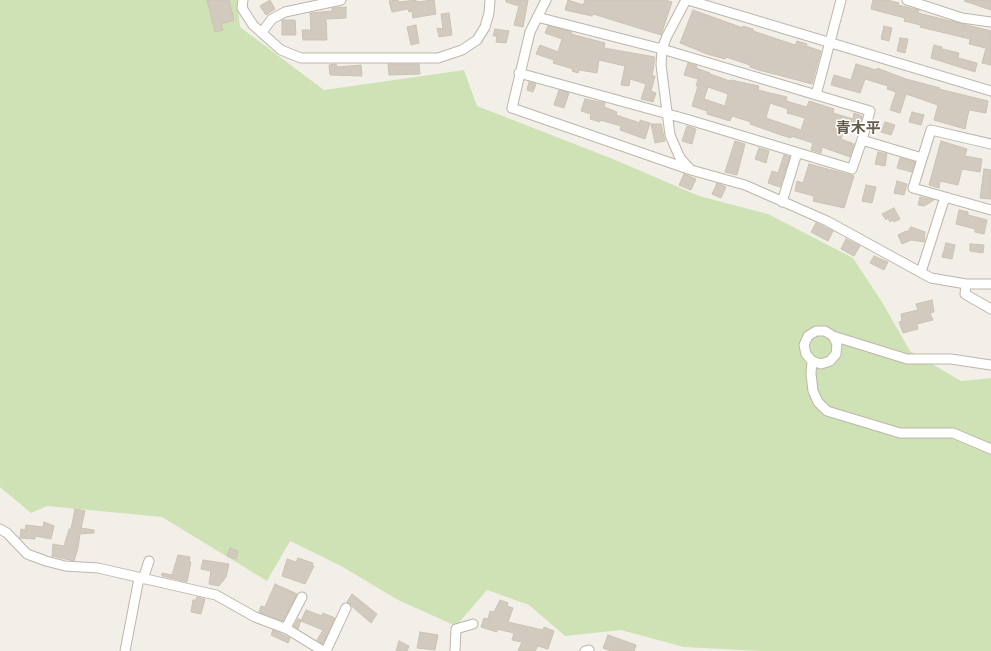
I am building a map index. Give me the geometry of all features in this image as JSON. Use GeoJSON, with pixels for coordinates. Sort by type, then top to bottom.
{"type":"FeatureCollection","features":[{"type":"Feature","properties":{"kind":"street"},"geometry":{"type":"LineString","coordinates":[[243,0],[242,8],[253,25],[281,50],[302,58],[438,58],[462,50],[477,40],[485,27],[489,12],[490,0]]}},
{"type":"Feature","properties":{"kind":"street"},"geometry":{"type":"LineString","coordinates":[[262,32],[272,19],[285,12],[341,0]]}},
{"type":"Feature","properties":{"kind":"street"},"geometry":{"type":"LineString","coordinates":[[546,0],[536,17],[530,32],[519,73],[512,108],[691,170],[745,185],[827,221],[931,278],[966,284],[991,284]]}},
{"type":"Feature","properties":{"kind":"street"},"geometry":{"type":"LineString","coordinates":[[691,170],[680,158],[670,135],[661,65],[662,49],[673,20],[687,0],[991,91]]}},
{"type":"Feature","properties":{"kind":"street"},"geometry":{"type":"LineString","coordinates":[[816,95],[841,0]]}},
{"type":"Feature","properties":{"kind":"street"},"geometry":{"type":"LineString","coordinates":[[908,0],[962,18],[991,22]]}},
{"type":"Feature","properties":{"kind":"street"},"geometry":{"type":"LineString","coordinates":[[519,73],[668,114],[852,169],[862,140],[870,111],[662,49],[536,17]]}},
{"type":"Feature","properties":{"kind":"street"},"geometry":{"type":"LineString","coordinates":[[991,139],[991,144],[931,130],[913,188],[991,210]]}},
{"type":"Feature","properties":{"kind":"street"},"geometry":{"type":"LineString","coordinates":[[862,140],[922,158]]}},
{"type":"Feature","properties":{"kind":"street"},"geometry":{"type":"LineString","coordinates":[[782,202],[797,153]]}},
{"type":"Feature","properties":{"kind":"street"},"geometry":{"type":"LineString","coordinates":[[921,272],[946,197]]}},
{"type":"Feature","properties":{"kind":"street"},"geometry":{"type":"LineString","coordinates":[[966,284],[965,294],[991,309]]}},
{"type":"Feature","properties":{"kind":"street"},"geometry":{"type":"LineString","coordinates":[[833,336],[837,344],[836,354],[830,361],[821,364],[812,361],[806,354],[804,345],[808,336],[816,331],[825,331],[833,336],[907,358],[951,359],[991,365]]}},
{"type":"Feature","properties":{"kind":"street"},"geometry":{"type":"LineString","coordinates":[[812,361],[811,374],[813,391],[818,402],[827,410],[900,433],[953,433],[991,449]]}},
{"type":"Feature","properties":{"kind":"street"},"geometry":{"type":"LineString","coordinates":[[0,529],[27,554],[66,566],[98,568],[141,579],[216,594],[256,617],[286,628],[323,651]]}},
{"type":"Feature","properties":{"kind":"street"},"geometry":{"type":"LineString","coordinates":[[125,651],[141,579],[148,561]]}},
{"type":"Feature","properties":{"kind":"street"},"geometry":{"type":"LineString","coordinates":[[286,628],[302,597]]}},
{"type":"Feature","properties":{"kind":"street"},"geometry":{"type":"LineString","coordinates":[[326,651],[346,608]]}},
{"type":"Feature","properties":{"kind":"street"},"geometry":{"type":"LineString","coordinates":[[455,651],[456,629],[474,624]]}},
{"type":"Feature","properties":{"kind":"green space"},"geometry":{"type":"Polygon","coordinates":[[[0,0],[237,0],[240,27],[324,90],[464,70],[477,106],[613,159],[699,196],[768,214],[853,258],[882,302],[910,351],[961,381],[991,378],[991,651],[760,651],[684,647],[621,630],[565,636],[529,605],[487,590],[456,626],[398,600],[341,566],[290,541],[267,581],[162,517],[47,506],[31,513],[0,487],[0,0]]]}},
{"type":"Feature","properties":{"kind":"building"},"geometry":{"type":"Polygon","coordinates":[[[207,0],[229,0],[234,20],[221,24],[223,30],[215,32],[207,0]]]}},
{"type":"Feature","properties":{"kind":"building"},"geometry":{"type":"Polygon","coordinates":[[[270,0],[275,9],[266,15],[260,6],[270,0]]]}},
{"type":"Feature","properties":{"kind":"building"},"geometry":{"type":"Polygon","coordinates":[[[398,0],[399,2],[416,0],[416,2],[434,0],[436,14],[413,18],[412,11],[409,12],[408,9],[392,12],[389,1],[398,0]]]}},
{"type":"Feature","properties":{"kind":"building"},"geometry":{"type":"Polygon","coordinates":[[[506,0],[528,0],[523,27],[514,25],[519,6],[506,2],[506,0]]]}},
{"type":"Feature","properties":{"kind":"building"},"geometry":{"type":"Polygon","coordinates":[[[568,0],[583,5],[585,0],[665,0],[672,2],[661,35],[593,14],[592,16],[565,10],[568,0]]]}},
{"type":"Feature","properties":{"kind":"building"},"geometry":{"type":"Polygon","coordinates":[[[873,0],[887,0],[899,3],[898,5],[919,10],[918,13],[991,31],[991,65],[982,63],[986,48],[969,44],[970,39],[920,27],[921,25],[904,21],[905,18],[871,9],[873,0]]]}},
{"type":"Feature","properties":{"kind":"building"},"geometry":{"type":"Polygon","coordinates":[[[991,0],[991,10],[964,1],[991,0]]]}},
{"type":"Feature","properties":{"kind":"building"},"geometry":{"type":"Polygon","coordinates":[[[346,7],[346,18],[326,19],[327,40],[303,40],[302,30],[311,30],[310,13],[332,11],[332,8],[346,7]]]}},
{"type":"Feature","properties":{"kind":"building"},"geometry":{"type":"Polygon","coordinates":[[[693,10],[743,28],[743,26],[753,29],[753,31],[795,45],[797,41],[807,44],[806,46],[821,51],[812,84],[759,70],[750,67],[750,65],[726,57],[725,59],[707,54],[680,43],[693,10]]]}},
{"type":"Feature","properties":{"kind":"building"},"geometry":{"type":"Polygon","coordinates":[[[449,13],[452,35],[439,37],[437,28],[443,29],[441,14],[449,13]]]}},
{"type":"Feature","properties":{"kind":"building"},"geometry":{"type":"Polygon","coordinates":[[[282,20],[295,20],[296,35],[282,35],[282,20]]]}},
{"type":"Feature","properties":{"kind":"building"},"geometry":{"type":"Polygon","coordinates":[[[416,25],[419,43],[411,45],[407,27],[416,25]]]}},
{"type":"Feature","properties":{"kind":"building"},"geometry":{"type":"Polygon","coordinates":[[[548,26],[605,43],[604,48],[655,57],[652,76],[655,76],[651,91],[656,93],[653,102],[641,99],[646,84],[630,79],[629,86],[621,85],[625,66],[599,60],[597,73],[579,70],[578,73],[572,71],[573,69],[553,63],[554,60],[536,54],[540,45],[558,52],[562,39],[545,33],[548,26]]]}},
{"type":"Feature","properties":{"kind":"building"},"geometry":{"type":"Polygon","coordinates":[[[884,26],[892,28],[889,41],[881,39],[884,26]]]}},
{"type":"Feature","properties":{"kind":"building"},"geometry":{"type":"Polygon","coordinates":[[[495,29],[509,31],[506,43],[496,42],[497,36],[493,36],[495,29]]]}},
{"type":"Feature","properties":{"kind":"building"},"geometry":{"type":"Polygon","coordinates":[[[900,38],[908,39],[905,53],[897,51],[900,38]]]}},
{"type":"Feature","properties":{"kind":"building"},"geometry":{"type":"Polygon","coordinates":[[[934,45],[942,47],[942,49],[959,53],[958,58],[977,63],[975,72],[931,58],[934,45]]]}},
{"type":"Feature","properties":{"kind":"building"},"geometry":{"type":"Polygon","coordinates":[[[688,63],[697,66],[696,68],[710,74],[730,81],[759,86],[758,90],[787,97],[786,101],[807,107],[809,101],[834,109],[833,113],[853,119],[854,113],[862,116],[859,130],[845,125],[841,139],[854,144],[850,157],[822,147],[821,153],[811,150],[813,143],[791,136],[791,138],[781,135],[750,124],[751,122],[732,116],[730,121],[707,114],[707,111],[692,106],[698,86],[696,86],[698,79],[684,75],[688,63]],[[708,87],[704,99],[725,106],[728,94],[708,87]],[[770,103],[766,118],[801,130],[805,118],[787,113],[788,109],[770,103]]]}},
{"type":"Feature","properties":{"kind":"building"},"geometry":{"type":"Polygon","coordinates":[[[336,64],[337,67],[361,65],[362,76],[330,75],[329,65],[336,64]]]}},
{"type":"Feature","properties":{"kind":"building"},"geometry":{"type":"Polygon","coordinates":[[[388,64],[419,64],[420,74],[389,75],[388,64]]]}},
{"type":"Feature","properties":{"kind":"building"},"geometry":{"type":"Polygon","coordinates":[[[856,64],[876,70],[877,68],[906,79],[940,88],[939,89],[988,101],[986,113],[969,110],[965,129],[934,120],[938,105],[906,94],[900,113],[890,110],[896,92],[887,89],[888,86],[865,79],[860,93],[831,85],[834,75],[851,80],[856,64]]]}},
{"type":"Feature","properties":{"kind":"building"},"geometry":{"type":"Polygon","coordinates":[[[529,82],[536,84],[533,92],[527,90],[529,82]]]}},
{"type":"Feature","properties":{"kind":"building"},"geometry":{"type":"Polygon","coordinates":[[[559,90],[569,93],[564,108],[554,105],[559,90]]]}},
{"type":"Feature","properties":{"kind":"building"},"geometry":{"type":"Polygon","coordinates":[[[585,99],[605,103],[604,107],[617,112],[616,115],[640,123],[640,120],[650,123],[645,139],[620,130],[621,126],[600,120],[600,122],[590,119],[591,114],[581,111],[585,99]]]}},
{"type":"Feature","properties":{"kind":"building"},"geometry":{"type":"Polygon","coordinates":[[[912,112],[924,115],[921,125],[909,122],[912,112]]]}},
{"type":"Feature","properties":{"kind":"building"},"geometry":{"type":"Polygon","coordinates":[[[885,122],[895,125],[891,135],[881,132],[885,122]]]}},
{"type":"Feature","properties":{"kind":"building"},"geometry":{"type":"Polygon","coordinates":[[[651,124],[661,124],[665,141],[655,143],[651,124]]]}},
{"type":"Feature","properties":{"kind":"building"},"geometry":{"type":"Polygon","coordinates":[[[687,126],[696,129],[692,144],[682,141],[687,126]]]}},
{"type":"Feature","properties":{"kind":"building"},"geometry":{"type":"Polygon","coordinates":[[[735,141],[745,144],[737,175],[725,172],[735,141]]]}},
{"type":"Feature","properties":{"kind":"building"},"geometry":{"type":"Polygon","coordinates":[[[941,141],[967,149],[965,156],[982,159],[980,172],[962,169],[958,185],[940,181],[939,188],[929,185],[941,141]]]}},
{"type":"Feature","properties":{"kind":"building"},"geometry":{"type":"Polygon","coordinates":[[[759,148],[769,151],[766,163],[755,159],[759,148]]]}},
{"type":"Feature","properties":{"kind":"building"},"geometry":{"type":"Polygon","coordinates":[[[878,152],[887,154],[885,166],[875,164],[878,152]]]}},
{"type":"Feature","properties":{"kind":"building"},"geometry":{"type":"Polygon","coordinates":[[[784,155],[790,157],[780,187],[768,183],[772,171],[778,173],[784,155]]]}},
{"type":"Feature","properties":{"kind":"building"},"geometry":{"type":"Polygon","coordinates":[[[900,158],[915,162],[912,172],[897,168],[900,158]]]}},
{"type":"Feature","properties":{"kind":"building"},"geometry":{"type":"Polygon","coordinates":[[[809,164],[854,176],[844,208],[813,201],[814,196],[795,191],[797,181],[803,183],[809,164]]]}},
{"type":"Feature","properties":{"kind":"building"},"geometry":{"type":"Polygon","coordinates":[[[984,169],[991,170],[991,199],[980,198],[984,169]]]}},
{"type":"Feature","properties":{"kind":"building"},"geometry":{"type":"Polygon","coordinates":[[[684,174],[696,179],[691,190],[679,185],[684,174]]]}},
{"type":"Feature","properties":{"kind":"building"},"geometry":{"type":"Polygon","coordinates":[[[897,181],[907,184],[904,195],[894,193],[897,181]]]}},
{"type":"Feature","properties":{"kind":"building"},"geometry":{"type":"Polygon","coordinates":[[[717,183],[726,187],[721,198],[712,194],[717,183]]]}},
{"type":"Feature","properties":{"kind":"building"},"geometry":{"type":"Polygon","coordinates":[[[866,185],[876,187],[872,203],[862,201],[866,185]]]}},
{"type":"Feature","properties":{"kind":"building"},"geometry":{"type":"Polygon","coordinates":[[[920,197],[934,200],[924,206],[918,205],[920,197]]]}},
{"type":"Feature","properties":{"kind":"building"},"geometry":{"type":"Polygon","coordinates":[[[894,208],[900,219],[890,222],[888,218],[886,220],[882,214],[894,208]]]}},
{"type":"Feature","properties":{"kind":"building"},"geometry":{"type":"Polygon","coordinates":[[[959,210],[968,212],[968,215],[987,220],[984,234],[975,232],[975,229],[956,224],[959,210]]]}},
{"type":"Feature","properties":{"kind":"building"},"geometry":{"type":"Polygon","coordinates":[[[816,223],[833,231],[828,241],[811,232],[816,223]]]}},
{"type":"Feature","properties":{"kind":"building"},"geometry":{"type":"Polygon","coordinates":[[[911,227],[925,232],[924,242],[911,240],[902,244],[898,235],[906,231],[907,232],[911,227]]]}},
{"type":"Feature","properties":{"kind":"building"},"geometry":{"type":"Polygon","coordinates":[[[846,239],[860,246],[854,256],[841,249],[846,239]]]}},
{"type":"Feature","properties":{"kind":"building"},"geometry":{"type":"Polygon","coordinates":[[[946,243],[955,245],[952,259],[942,257],[946,243]]]}},
{"type":"Feature","properties":{"kind":"building"},"geometry":{"type":"Polygon","coordinates":[[[970,244],[984,245],[983,253],[970,251],[970,244]]]}},
{"type":"Feature","properties":{"kind":"building"},"geometry":{"type":"Polygon","coordinates":[[[874,256],[888,262],[884,270],[870,263],[874,256]]]}},
{"type":"Feature","properties":{"kind":"building"},"geometry":{"type":"Polygon","coordinates":[[[932,300],[934,312],[930,313],[933,320],[917,324],[918,329],[903,333],[899,322],[902,321],[901,314],[918,310],[916,304],[932,300]]]}},
{"type":"Feature","properties":{"kind":"building"},"geometry":{"type":"Polygon","coordinates":[[[75,509],[85,511],[81,528],[94,530],[94,533],[80,534],[74,561],[52,556],[53,544],[64,546],[69,529],[71,529],[75,509]]]}},
{"type":"Feature","properties":{"kind":"building"},"geometry":{"type":"Polygon","coordinates":[[[44,522],[54,526],[51,539],[35,536],[35,539],[20,538],[21,529],[25,530],[26,525],[43,527],[44,522]]]}},
{"type":"Feature","properties":{"kind":"building"},"geometry":{"type":"Polygon","coordinates":[[[230,548],[238,551],[236,559],[227,556],[230,548]]]}},
{"type":"Feature","properties":{"kind":"building"},"geometry":{"type":"Polygon","coordinates":[[[178,555],[190,557],[189,562],[191,562],[187,582],[162,576],[162,573],[172,575],[178,555]]]}},
{"type":"Feature","properties":{"kind":"building"},"geometry":{"type":"Polygon","coordinates":[[[298,558],[313,563],[312,566],[314,566],[305,584],[282,576],[287,559],[296,562],[298,558]]]}},
{"type":"Feature","properties":{"kind":"building"},"geometry":{"type":"Polygon","coordinates":[[[203,560],[229,564],[226,577],[219,586],[209,584],[211,571],[201,569],[203,560]]]}},
{"type":"Feature","properties":{"kind":"building"},"geometry":{"type":"Polygon","coordinates":[[[275,584],[297,594],[283,621],[259,612],[261,606],[265,607],[275,584]]]}},
{"type":"Feature","properties":{"kind":"building"},"geometry":{"type":"Polygon","coordinates":[[[352,594],[377,614],[371,623],[347,602],[352,594]]]}},
{"type":"Feature","properties":{"kind":"building"},"geometry":{"type":"Polygon","coordinates":[[[197,597],[205,599],[201,614],[191,612],[193,600],[196,600],[197,597]]]}},
{"type":"Feature","properties":{"kind":"building"},"geometry":{"type":"Polygon","coordinates":[[[500,600],[508,603],[507,606],[513,608],[508,622],[543,630],[544,627],[554,631],[548,649],[538,646],[535,651],[518,651],[522,642],[512,640],[514,633],[497,629],[497,632],[481,627],[484,618],[488,619],[490,611],[494,612],[500,600]]]}},
{"type":"Feature","properties":{"kind":"building"},"geometry":{"type":"Polygon","coordinates":[[[306,610],[322,616],[323,613],[335,618],[323,644],[317,640],[323,630],[301,621],[306,610]]]}},
{"type":"Feature","properties":{"kind":"building"},"geometry":{"type":"Polygon","coordinates":[[[298,619],[301,620],[298,629],[294,626],[298,619]]]}},
{"type":"Feature","properties":{"kind":"building"},"geometry":{"type":"Polygon","coordinates":[[[273,630],[290,638],[288,643],[271,635],[273,630]]]}},
{"type":"Feature","properties":{"kind":"building"},"geometry":{"type":"Polygon","coordinates":[[[420,632],[438,635],[435,650],[417,648],[420,632]]]}},
{"type":"Feature","properties":{"kind":"building"},"geometry":{"type":"Polygon","coordinates":[[[608,635],[636,645],[634,651],[611,651],[603,648],[608,635]]]}},
{"type":"Feature","properties":{"kind":"building"},"geometry":{"type":"Polygon","coordinates":[[[399,641],[409,646],[407,651],[396,651],[399,641]]]}},
{"type":"Feature","properties":{"kind":"district","name":"青木平"},"geometry":{"type":"Point","coordinates":[858,129]}}]}
